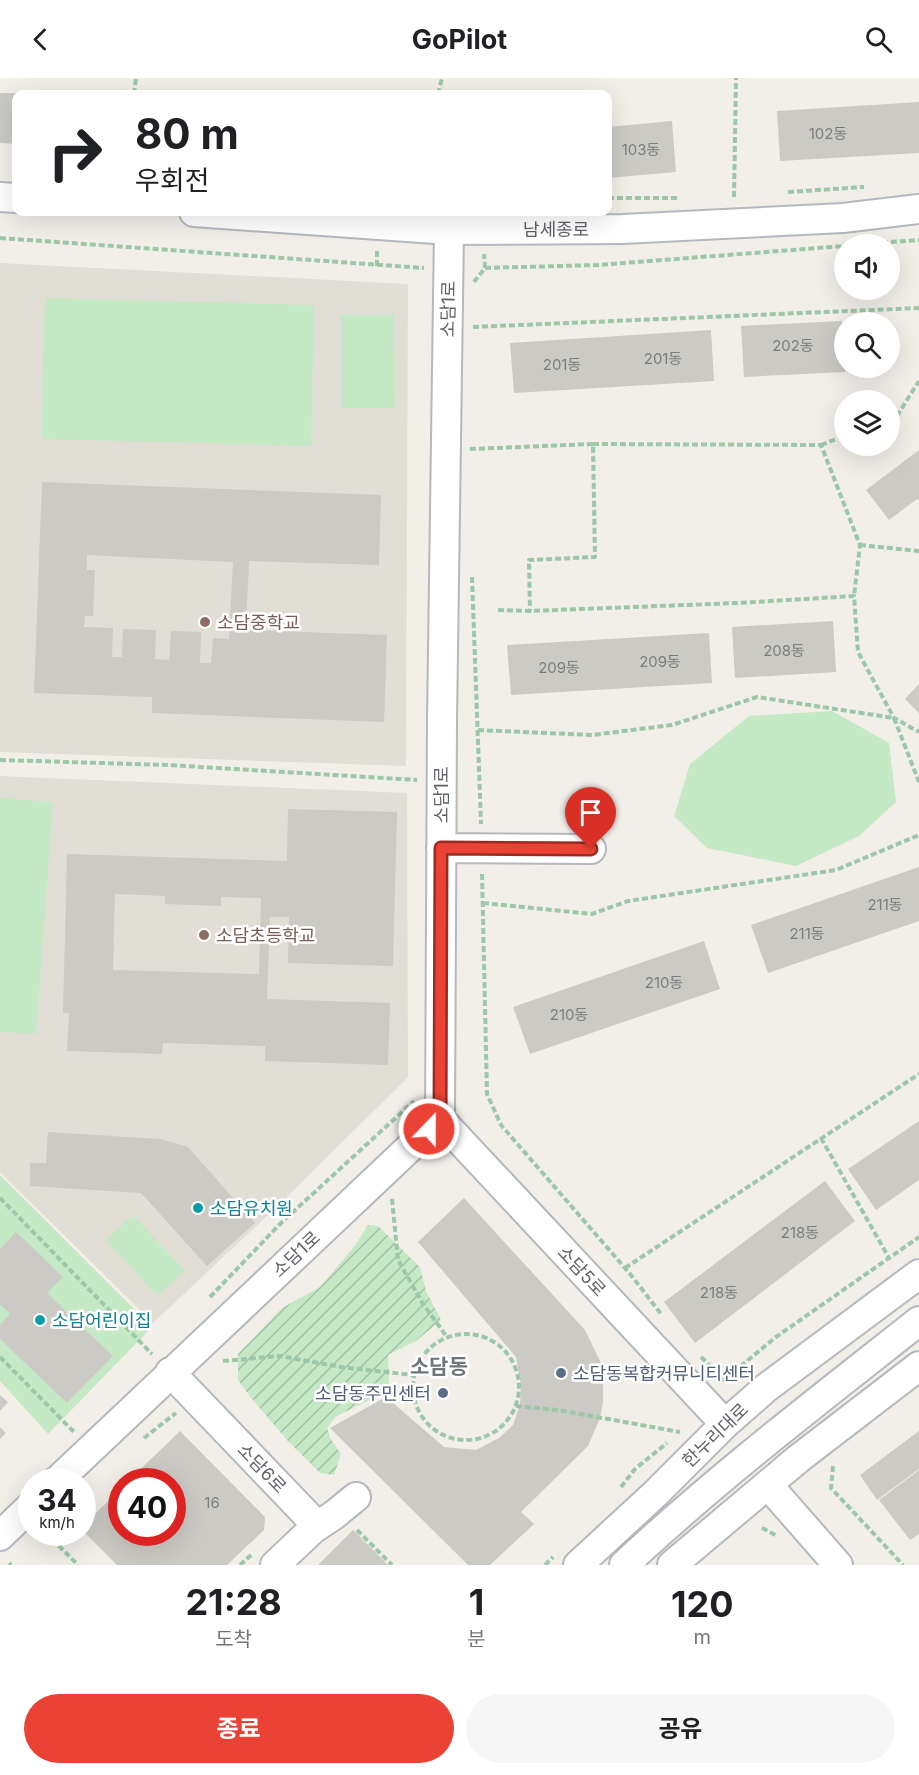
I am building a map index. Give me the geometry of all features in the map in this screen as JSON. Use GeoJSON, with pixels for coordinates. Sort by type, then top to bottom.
{"type":"FeatureCollection","features":[{"type":"Feature","properties":{"kind":"street","name":"남세종로"},"geometry":{"type":"LineString","coordinates":[[251,216],[449,230],[622,229],[843,218],[919,209]]}},
{"type":"Feature","properties":{"kind":"street","name":"소담1로"},"geometry":{"type":"LineString","coordinates":[[69,1468],[162,1364],[440,1119],[441,782],[449,230]]}},
{"type":"Feature","properties":{"kind":"street"},"geometry":{"type":"LineString","coordinates":[[441,848],[591,849]]}},
{"type":"Feature","properties":{"kind":"street","name":"소담5로"},"geometry":{"type":"LineString","coordinates":[[440,1119],[725,1424]]}},
{"type":"Feature","properties":{"kind":"street","name":"한누리대로"},"geometry":{"type":"LineString","coordinates":[[578,1565],[655,1494],[725,1424],[766,1388],[919,1274]]}},
{"type":"Feature","properties":{"kind":"street"},"geometry":{"type":"LineString","coordinates":[[624,1565],[674,1518],[763,1444],[919,1321]]}},
{"type":"Feature","properties":{"kind":"street","name":"소담6로"},"geometry":{"type":"LineString","coordinates":[[162,1364],[308,1516],[334,1514]]}},
{"type":"Feature","properties":{"kind":"street"},"geometry":{"type":"LineString","coordinates":[[672,1565],[798,1459],[919,1366]]}},
{"type":"Feature","properties":{"kind":"street"},"geometry":{"type":"LineString","coordinates":[[768,1485],[838,1565]]}},
{"type":"Feature","properties":{"kind":"street"},"geometry":{"type":"LineString","coordinates":[[265,1557],[334,1514]]}},
{"type":"Feature","properties":{"kind":"street"},"geometry":{"type":"LineString","coordinates":[[0,1536],[18,1519]]}},
{"type":"Feature","properties":{"kind":"path"},"geometry":{"type":"LineString","coordinates":[[724,198],[734,197],[736,78]]}},
{"type":"Feature","properties":{"kind":"path"},"geometry":{"type":"LineString","coordinates":[[781,193],[874,187]]}},
{"type":"Feature","properties":{"kind":"path"},"geometry":{"type":"LineString","coordinates":[[612,198],[689,198]]}},
{"type":"Feature","properties":{"kind":"path"},"geometry":{"type":"LineString","coordinates":[[0,238],[424,268],[424,278]]}},
{"type":"Feature","properties":{"kind":"path"},"geometry":{"type":"LineString","coordinates":[[900,241],[919,240]]}},
{"type":"Feature","properties":{"kind":"path"},"geometry":{"type":"LineString","coordinates":[[485,268],[598,264],[834,247]]}},
{"type":"Feature","properties":{"kind":"path"},"geometry":{"type":"LineString","coordinates":[[470,328],[919,308]]}},
{"type":"Feature","properties":{"kind":"path"},"geometry":{"type":"LineString","coordinates":[[900,412],[919,381]]}},
{"type":"Feature","properties":{"kind":"path"},"geometry":{"type":"LineString","coordinates":[[470,449],[593,444],[821,445],[834,440]]}},
{"type":"Feature","properties":{"kind":"path"},"geometry":{"type":"LineString","coordinates":[[530,611],[528,560],[595,557],[593,444]]}},
{"type":"Feature","properties":{"kind":"path"},"geometry":{"type":"LineString","coordinates":[[821,445],[860,544],[854,596],[858,652],[894,718],[919,782]]}},
{"type":"Feature","properties":{"kind":"path"},"geometry":{"type":"LineString","coordinates":[[860,544],[919,551]]}},
{"type":"Feature","properties":{"kind":"path"},"geometry":{"type":"LineString","coordinates":[[498,610],[530,611],[738,603],[854,596]]}},
{"type":"Feature","properties":{"kind":"path"},"geometry":{"type":"LineString","coordinates":[[478,730],[592,735],[672,725],[757,697],[894,718],[919,732]]}},
{"type":"Feature","properties":{"kind":"path"},"geometry":{"type":"LineString","coordinates":[[0,760],[168,765],[441,782]]}},
{"type":"Feature","properties":{"kind":"path"},"geometry":{"type":"LineString","coordinates":[[483,903],[592,914],[628,901],[836,870],[919,835]]}},
{"type":"Feature","properties":{"kind":"path"},"geometry":{"type":"LineString","coordinates":[[625,1268],[919,1074]]}},
{"type":"Feature","properties":{"kind":"path"},"geometry":{"type":"LineString","coordinates":[[209,1298],[281,1223],[416,1099]]}},
{"type":"Feature","properties":{"kind":"path"},"geometry":{"type":"LineString","coordinates":[[821,1138],[889,1258]]}},
{"type":"Feature","properties":{"kind":"path"},"geometry":{"type":"LineString","coordinates":[[392,1196],[398,1260],[423,1304],[447,1337]]}},
{"type":"Feature","properties":{"kind":"path"},"geometry":{"type":"LineString","coordinates":[[0,1198],[162,1364]]}},
{"type":"Feature","properties":{"kind":"path"},"geometry":{"type":"LineString","coordinates":[[724,1380],[777,1337],[919,1237]]}},
{"type":"Feature","properties":{"kind":"path"},"geometry":{"type":"LineString","coordinates":[[474,1334],[487,1338],[499,1345],[515,1366],[519,1379],[516,1406],[509,1419],[486,1436],[465,1440],[443,1436],[431,1427],[418,1410],[412,1390],[413,1375],[425,1352],[435,1343],[447,1337],[474,1334]]}},
{"type":"Feature","properties":{"kind":"path"},"geometry":{"type":"LineString","coordinates":[[222,1361],[280,1356],[340,1367],[413,1375]]}},
{"type":"Feature","properties":{"kind":"path"},"geometry":{"type":"LineString","coordinates":[[0,1357],[74,1432]]}},
{"type":"Feature","properties":{"kind":"path"},"geometry":{"type":"LineString","coordinates":[[516,1406],[569,1412],[680,1432]]}},
{"type":"Feature","properties":{"kind":"path"},"geometry":{"type":"LineString","coordinates":[[174,1415],[182,1423]]}},
{"type":"Feature","properties":{"kind":"path"},"geometry":{"type":"LineString","coordinates":[[66,1441],[80,1427]]}},
{"type":"Feature","properties":{"kind":"path"},"geometry":{"type":"LineString","coordinates":[[831,1488],[903,1565]]}},
{"type":"Feature","properties":{"kind":"path"},"geometry":{"type":"LineString","coordinates":[[334,1514],[348,1521],[392,1565]]}},
{"type":"Feature","properties":{"kind":"path"},"geometry":{"type":"LineString","coordinates":[[59,1546],[78,1565]]}},
{"type":"Feature","properties":{"kind":"path"},"geometry":{"type":"LineString","coordinates":[[240,1565],[265,1557]]}},
{"type":"Feature","properties":{"kind":"shaded area","name":"소담중학교"},"geometry":{"type":"Polygon","coordinates":[[[0,263],[408,284],[406,766],[0,752],[0,263]]]}},
{"type":"Feature","properties":{"kind":"shaded area","name":"소담초등학교"},"geometry":{"type":"Polygon","coordinates":[[[0,776],[407,793],[408,1077],[287,1197],[153,1323],[0,1172],[0,776]]]}},
{"type":"Feature","properties":{"kind":"green space"},"geometry":{"type":"Polygon","coordinates":[[[45,298],[314,305],[311,446],[41,439],[45,298]]]}},
{"type":"Feature","properties":{"kind":"green space"},"geometry":{"type":"Polygon","coordinates":[[[341,315],[394,315],[395,408],[341,408],[341,315]]]}},
{"type":"Feature","properties":{"kind":"green space"},"geometry":{"type":"Polygon","coordinates":[[[832,711],[889,743],[896,802],[859,836],[796,866],[707,848],[674,816],[690,764],[749,716],[832,711]]]}},
{"type":"Feature","properties":{"kind":"green space"},"geometry":{"type":"Polygon","coordinates":[[[0,798],[53,802],[36,1034],[0,1032],[0,798]]]}},
{"type":"Feature","properties":{"kind":"green space"},"geometry":{"type":"Polygon","coordinates":[[[0,1175],[152,1327],[48,1434],[0,1381],[0,1175]]]}},
{"type":"Feature","properties":{"kind":"green space"},"geometry":{"type":"Polygon","coordinates":[[[133,1215],[185,1271],[157,1296],[106,1240],[133,1215]]]}},
{"type":"Feature","properties":{"kind":"green space"},"geometry":{"type":"Polygon","coordinates":[[[368,1225],[378,1226],[420,1267],[426,1291],[441,1320],[416,1341],[388,1355],[387,1391],[335,1417],[327,1428],[330,1438],[341,1454],[334,1475],[320,1473],[287,1440],[238,1380],[238,1354],[282,1308],[320,1287],[354,1247],[368,1225]]]}},
{"type":"Feature","properties":{"kind":"building"},"geometry":{"type":"Polygon","coordinates":[[[0,93],[12,93],[12,144],[0,143],[0,93]]]}},
{"type":"Feature","properties":{"kind":"building"},"geometry":{"type":"Polygon","coordinates":[[[919,102],[919,153],[780,161],[777,111],[919,102]]]}},
{"type":"Feature","properties":{"kind":"building"},"geometry":{"type":"Polygon","coordinates":[[[672,121],[676,172],[612,178],[612,127],[672,121]]]}},
{"type":"Feature","properties":{"kind":"building"},"geometry":{"type":"Polygon","coordinates":[[[834,321],[834,373],[744,377],[741,326],[834,321]]]}},
{"type":"Feature","properties":{"kind":"building"},"geometry":{"type":"Polygon","coordinates":[[[711,330],[714,381],[514,393],[510,343],[711,330]]]}},
{"type":"Feature","properties":{"kind":"building"},"geometry":{"type":"Polygon","coordinates":[[[919,450],[919,501],[917,499],[889,520],[866,490],[919,450]]]}},
{"type":"Feature","properties":{"kind":"building"},"geometry":{"type":"Polygon","coordinates":[[[42,482],[381,495],[379,565],[249,561],[246,630],[387,635],[384,722],[152,713],[152,697],[34,693],[42,482]],[[87,555],[87,570],[95,570],[93,616],[85,616],[84,627],[113,628],[112,657],[122,657],[123,629],[156,630],[155,659],[169,660],[171,631],[201,632],[200,663],[211,663],[213,638],[229,639],[233,562],[87,555]]]}},
{"type":"Feature","properties":{"kind":"building"},"geometry":{"type":"Polygon","coordinates":[[[833,621],[836,672],[735,678],[732,627],[833,621]]]}},
{"type":"Feature","properties":{"kind":"building"},"geometry":{"type":"Polygon","coordinates":[[[709,633],[712,683],[511,695],[507,645],[709,633]]]}},
{"type":"Feature","properties":{"kind":"building"},"geometry":{"type":"Polygon","coordinates":[[[919,684],[919,713],[905,699],[919,684]]]}},
{"type":"Feature","properties":{"kind":"building"},"geometry":{"type":"Polygon","coordinates":[[[288,809],[397,812],[393,966],[288,963],[289,917],[270,917],[267,999],[390,1003],[388,1065],[265,1061],[265,1046],[163,1043],[162,1054],[67,1051],[69,1013],[63,1013],[67,854],[287,861],[288,809]],[[115,894],[113,970],[259,974],[261,898],[221,897],[221,906],[165,904],[165,896],[115,894]]]}},
{"type":"Feature","properties":{"kind":"building"},"geometry":{"type":"Polygon","coordinates":[[[919,867],[919,921],[768,973],[751,925],[919,867]]]}},
{"type":"Feature","properties":{"kind":"building"},"geometry":{"type":"Polygon","coordinates":[[[704,941],[720,989],[530,1054],[513,1007],[704,941]]]}},
{"type":"Feature","properties":{"kind":"building"},"geometry":{"type":"Polygon","coordinates":[[[919,1121],[919,1180],[876,1210],[848,1169],[919,1121]]]}},
{"type":"Feature","properties":{"kind":"building","name":"소담유치원"},"geometry":{"type":"Polygon","coordinates":[[[48,1132],[160,1139],[188,1147],[255,1223],[207,1266],[141,1193],[30,1186],[30,1163],[46,1163],[48,1132]]]}},
{"type":"Feature","properties":{"kind":"building"},"geometry":{"type":"Polygon","coordinates":[[[825,1181],[855,1221],[695,1343],[664,1302],[825,1181]]]}},
{"type":"Feature","properties":{"kind":"building","name":"소담동복합커뮤니티센터"},"geometry":{"type":"Polygon","coordinates":[[[464,1198],[585,1330],[601,1363],[603,1383],[600,1418],[588,1446],[521,1512],[534,1524],[490,1565],[468,1565],[330,1428],[386,1397],[444,1447],[476,1450],[499,1438],[513,1425],[520,1404],[521,1385],[516,1357],[418,1242],[464,1198]]]}},
{"type":"Feature","properties":{"kind":"building","name":"소담어린이집"},"geometry":{"type":"Polygon","coordinates":[[[16,1232],[63,1277],[47,1293],[113,1356],[67,1403],[0,1339],[0,1325],[10,1314],[0,1304],[0,1249],[16,1232]]]}},
{"type":"Feature","properties":{"kind":"building"},"geometry":{"type":"Polygon","coordinates":[[[0,1395],[8,1402],[0,1411],[0,1395]]]}},
{"type":"Feature","properties":{"kind":"building"},"geometry":{"type":"Polygon","coordinates":[[[0,1427],[6,1433],[0,1439],[0,1427]]]}},
{"type":"Feature","properties":{"kind":"building"},"geometry":{"type":"Polygon","coordinates":[[[180,1431],[265,1517],[264,1530],[227,1565],[117,1565],[96,1544],[96,1513],[108,1501],[108,1546],[186,1546],[186,1468],[142,1468],[180,1431]]]}},
{"type":"Feature","properties":{"kind":"building"},"geometry":{"type":"Polygon","coordinates":[[[919,1431],[919,1469],[877,1500],[860,1475],[919,1431]]]}},
{"type":"Feature","properties":{"kind":"building"},"geometry":{"type":"Polygon","coordinates":[[[919,1470],[919,1534],[910,1540],[879,1500],[919,1470]]]}},
{"type":"Feature","properties":{"kind":"building"},"geometry":{"type":"Polygon","coordinates":[[[353,1530],[388,1565],[318,1565],[353,1530]]]}},
{"type":"Feature","properties":{"kind":"place","name":"소담중학교"},"geometry":{"type":"Point","coordinates":[205,622]}},
{"type":"Feature","properties":{"kind":"place","name":"소담초등학교"},"geometry":{"type":"Point","coordinates":[204,935]}},
{"type":"Feature","properties":{"kind":"place","name":"소담유치원"},"geometry":{"type":"Point","coordinates":[198,1208]}},
{"type":"Feature","properties":{"kind":"place","name":"소담어린이집"},"geometry":{"type":"Point","coordinates":[40,1320]}},
{"type":"Feature","properties":{"kind":"place","name":"소담동복합커뮤니티센터"},"geometry":{"type":"Point","coordinates":[561,1373]}},
{"type":"Feature","properties":{"kind":"place","name":"소담동주민센터"},"geometry":{"type":"Point","coordinates":[443,1393]}},
{"type":"Feature","properties":{"kind":"district","name":"소담동"},"geometry":{"type":"Point","coordinates":[439,1366]}},
{"type":"Feature","properties":{"kind":"route"},"geometry":{"type":"LineString","coordinates":[[429,1129],[440,1119],[441,848],[591,849]]}}]}
